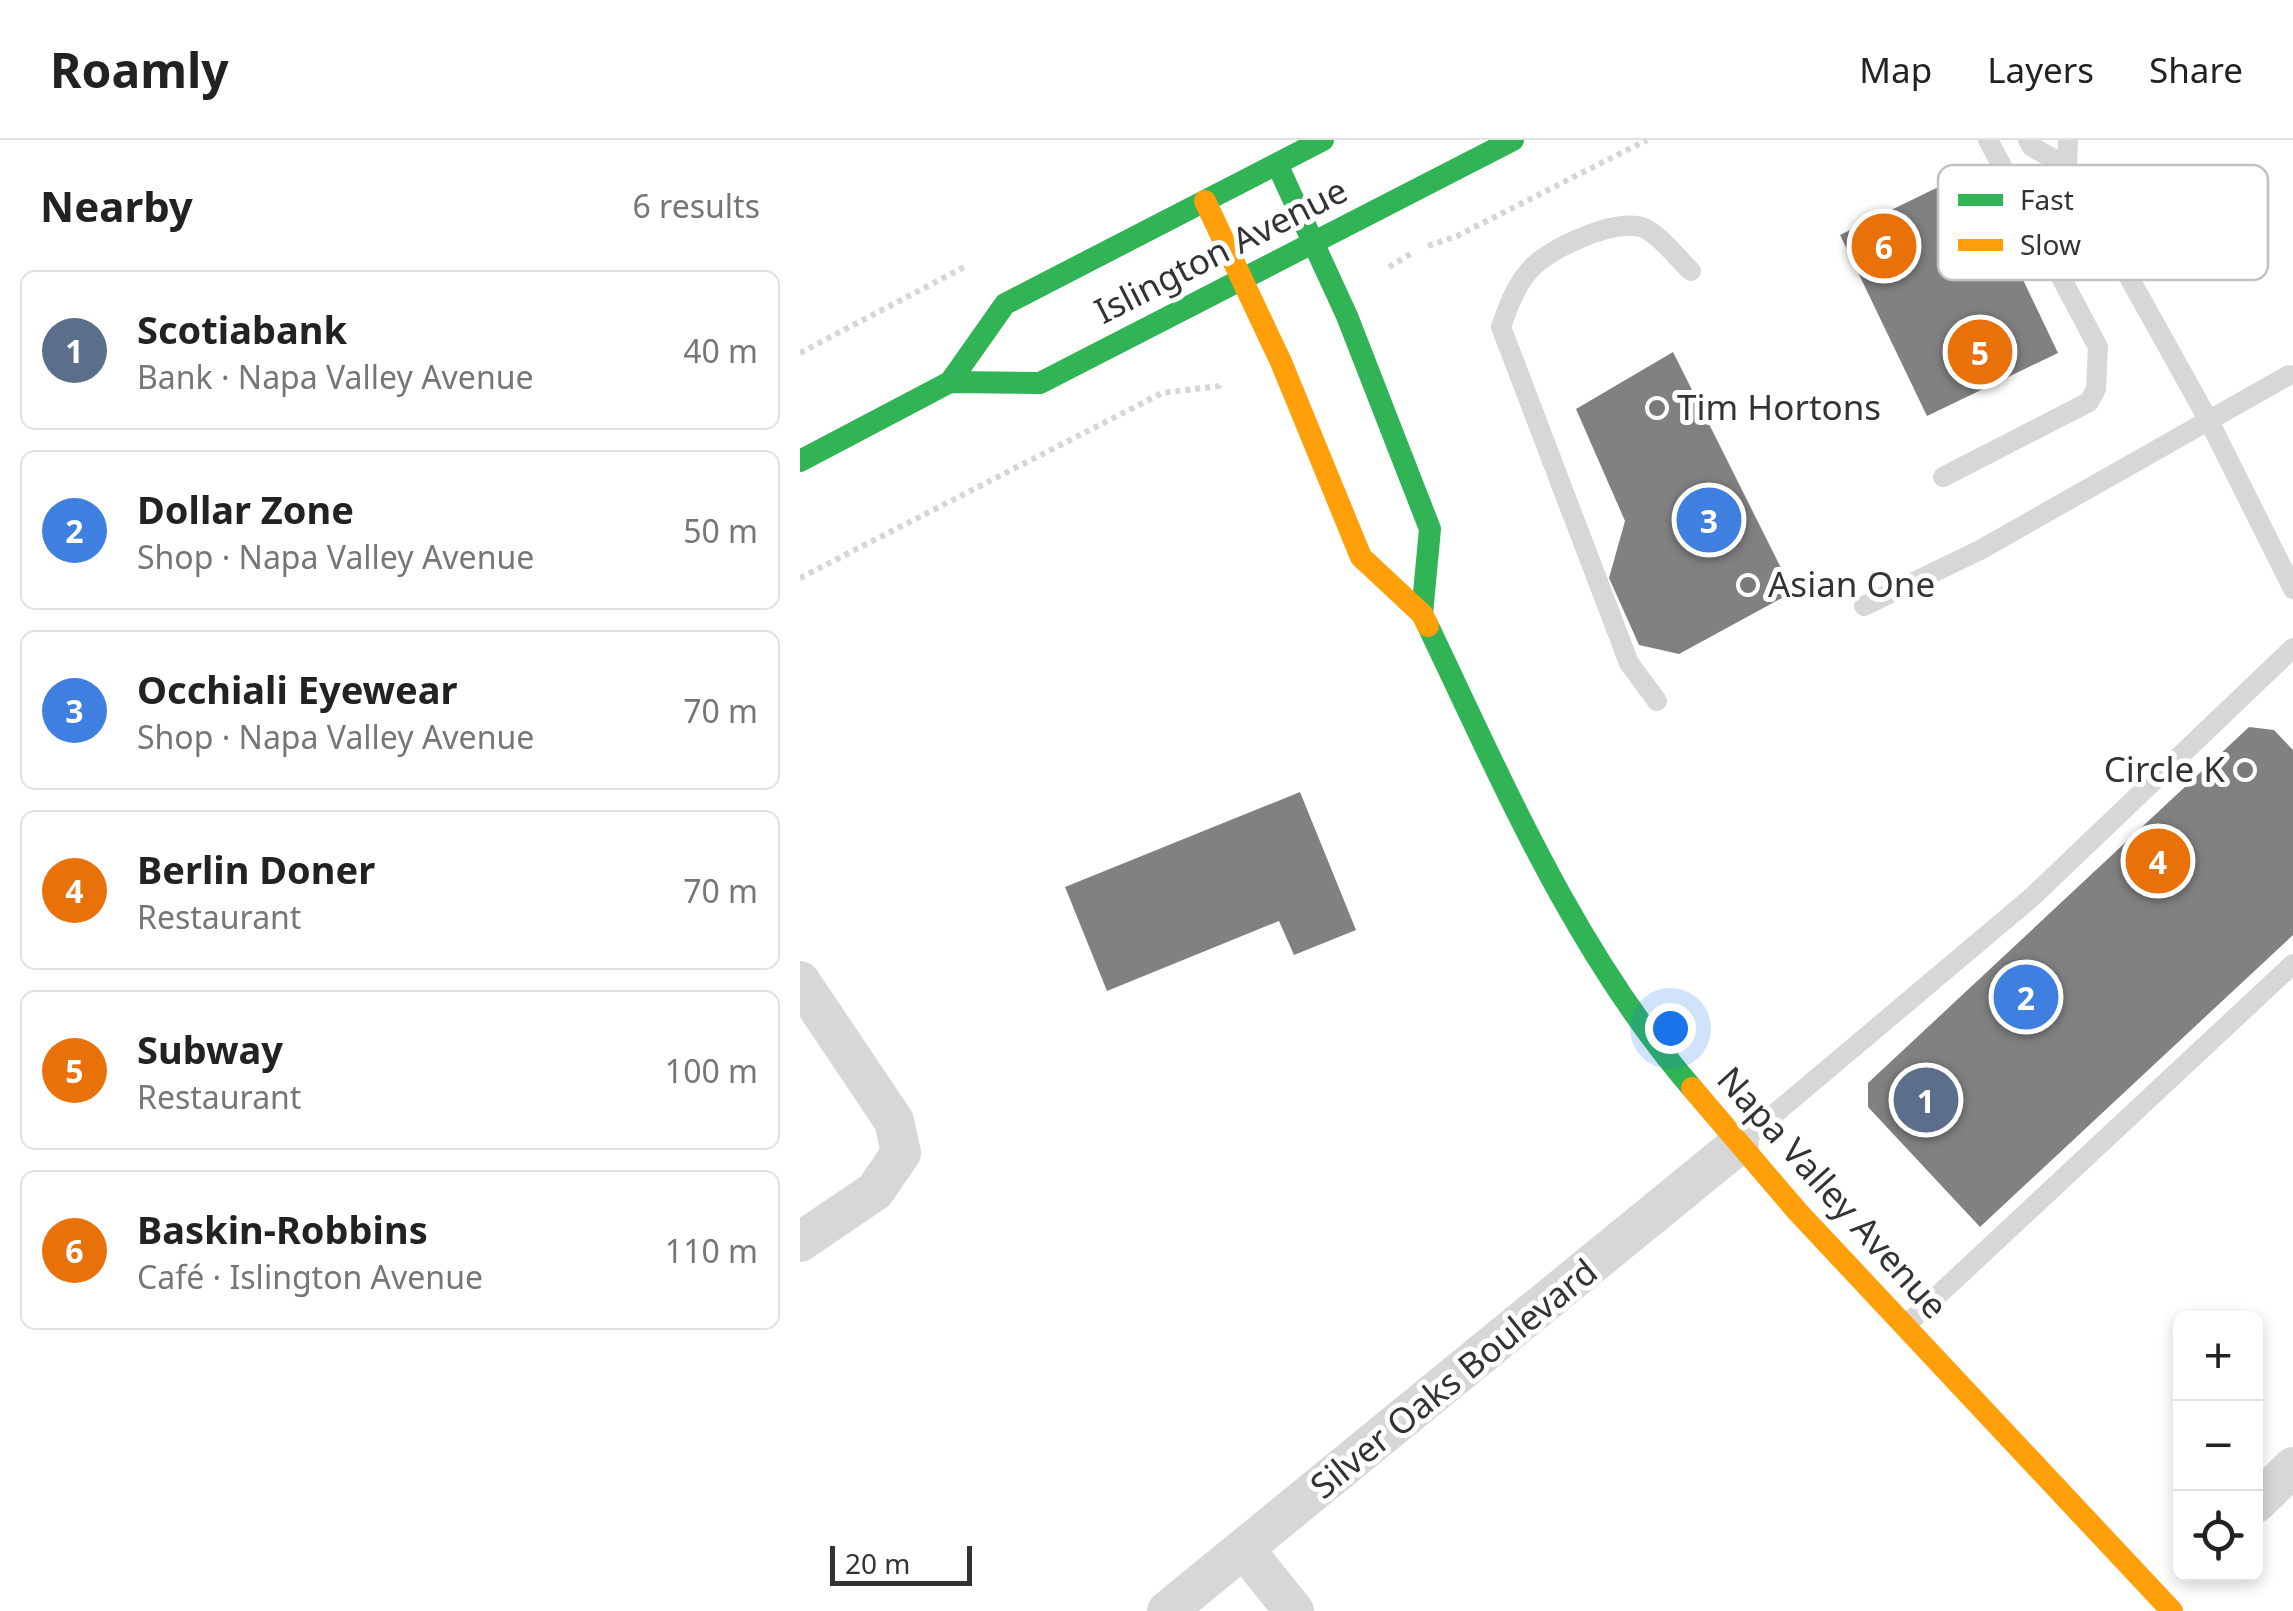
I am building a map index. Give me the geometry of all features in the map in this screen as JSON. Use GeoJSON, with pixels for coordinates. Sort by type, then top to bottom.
{"type":"FeatureCollection","features":[{"type":"Feature","properties":{"kind":"street","name":"Islington Avenue"},"geometry":{"type":"LineString","coordinates":[[800,460],[950,382],[1005,304],[1324,140]]}},
{"type":"Feature","properties":{"kind":"street","name":"Islington Avenue"},"geometry":{"type":"LineString","coordinates":[[950,382],[1040,383],[1513,140]]}},
{"type":"Feature","properties":{"kind":"street"},"geometry":{"type":"LineString","coordinates":[[1277,164],[1348,316],[1430,529],[1422,614]]}},
{"type":"Feature","properties":{"kind":"street","name":"Napa Valley Avenue"},"geometry":{"type":"LineString","coordinates":[[1205,201],[1361,558],[1422,614],[1504,791],[1576,924],[1684,1079],[1739,1144],[1904,1328],[2170,1593]]}},
{"type":"Feature","properties":{"kind":"street"},"geometry":{"type":"LineString","coordinates":[[800,982],[894,1121],[900,1152],[874,1191],[800,1242]]}},
{"type":"Feature","properties":{"kind":"street","name":"Silver Oaks Boulevard"},"geometry":{"type":"LineString","coordinates":[[1167,1611],[1739,1144]]}},
{"type":"Feature","properties":{"kind":"street"},"geometry":{"type":"LineString","coordinates":[[2263,1495],[2293,1467]]}},
{"type":"Feature","properties":{"kind":"street"},"geometry":{"type":"LineString","coordinates":[[1246,1550],[1294,1611]]}},
{"type":"Feature","properties":{"kind":"lane"},"geometry":{"type":"LineString","coordinates":[[1988,140],[2001,165]]}},
{"type":"Feature","properties":{"kind":"lane"},"geometry":{"type":"LineString","coordinates":[[2028,140],[2032,147],[2066,165]]}},
{"type":"Feature","properties":{"kind":"lane"},"geometry":{"type":"LineString","coordinates":[[1657,701],[1629,663],[1501,327],[1510,298],[1531,268],[1566,245],[1613,227],[1644,228],[1691,271]]}},
{"type":"Feature","properties":{"kind":"lane"},"geometry":{"type":"LineString","coordinates":[[1943,477],[2089,402],[2096,390],[2098,347],[2062,280]]}},
{"type":"Feature","properties":{"kind":"lane"},"geometry":{"type":"LineString","coordinates":[[2131,280],[2209,421],[2293,588]]}},
{"type":"Feature","properties":{"kind":"lane"},"geometry":{"type":"LineString","coordinates":[[1864,606],[1980,550],[2289,376]]}},
{"type":"Feature","properties":{"kind":"lane"},"geometry":{"type":"LineString","coordinates":[[1739,1144],[2031,898],[2293,648]]}},
{"type":"Feature","properties":{"kind":"lane"},"geometry":{"type":"LineString","coordinates":[[1904,1328],[2293,964]]}},
{"type":"Feature","properties":{"kind":"path"},"geometry":{"type":"LineString","coordinates":[[1389,266],[1647,140]]}},
{"type":"Feature","properties":{"kind":"path"},"geometry":{"type":"LineString","coordinates":[[800,578],[1162,393],[1219,386],[1221,381]]}},
{"type":"Feature","properties":{"kind":"building"},"geometry":{"type":"Polygon","coordinates":[[[1938,187],[1938,280],[2023,280],[2058,353],[1927,416],[1840,235],[1938,187]]]}},
{"type":"Feature","properties":{"kind":"building"},"geometry":{"type":"Polygon","coordinates":[[[1673,352],[1793,592],[1679,654],[1639,645],[1609,578],[1625,521],[1576,409],[1673,352]]]}},
{"type":"Feature","properties":{"kind":"building"},"geometry":{"type":"Polygon","coordinates":[[[2249,727],[2274,730],[2293,750],[2293,935],[1980,1227],[1868,1107],[1868,1083],[2249,727]]]}},
{"type":"Feature","properties":{"kind":"building"},"geometry":{"type":"Polygon","coordinates":[[[1300,792],[1356,930],[1294,955],[1279,921],[1107,991],[1065,887],[1300,792]]]}},
{"type":"Feature","properties":{"kind":"traffic: fast"},"geometry":{"type":"LineString","coordinates":[[800,461],[950,382],[1005,304],[1323,140]]}},
{"type":"Feature","properties":{"kind":"traffic: fast"},"geometry":{"type":"LineString","coordinates":[[950,382],[1040,383],[1513,140]]}},
{"type":"Feature","properties":{"kind":"traffic: fast"},"geometry":{"type":"LineString","coordinates":[[1277,164],[1347,316],[1430,529],[1422,614]]}},
{"type":"Feature","properties":{"kind":"traffic: fast"},"geometry":{"type":"LineString","coordinates":[[1428,626],[1577,925],[1650,1036],[1692,1088]]}},
{"type":"Feature","properties":{"kind":"traffic: slow"},"geometry":{"type":"LineString","coordinates":[[1205,201],[1281,362],[1361,557],[1422,614],[1428,626]]}},
{"type":"Feature","properties":{"kind":"traffic: slow"},"geometry":{"type":"LineString","coordinates":[[1692,1088],[1797,1211],[2172,1611]]}},
{"type":"Feature","properties":{"kind":"place","name":"Baskin-Robbins"},"geometry":{"type":"Point","coordinates":[1884,246]}},
{"type":"Feature","properties":{"kind":"place","name":"Subway"},"geometry":{"type":"Point","coordinates":[1980,352]}},
{"type":"Feature","properties":{"kind":"place","name":"Tim Hortons"},"geometry":{"type":"Point","coordinates":[1657,408]}},
{"type":"Feature","properties":{"kind":"place","name":"Occhiali Eyewear"},"geometry":{"type":"Point","coordinates":[1709,520]}},
{"type":"Feature","properties":{"kind":"place","name":"Asian One"},"geometry":{"type":"Point","coordinates":[1748,585]}},
{"type":"Feature","properties":{"kind":"place","name":"Circle K"},"geometry":{"type":"Point","coordinates":[2245,770]}},
{"type":"Feature","properties":{"kind":"place","name":"Berlin Doner"},"geometry":{"type":"Point","coordinates":[2158,861]}},
{"type":"Feature","properties":{"kind":"place","name":"Dollar Zone"},"geometry":{"type":"Point","coordinates":[2026,997]}},
{"type":"Feature","properties":{"kind":"place","name":"Scotiabank"},"geometry":{"type":"Point","coordinates":[1926,1100]}}]}
